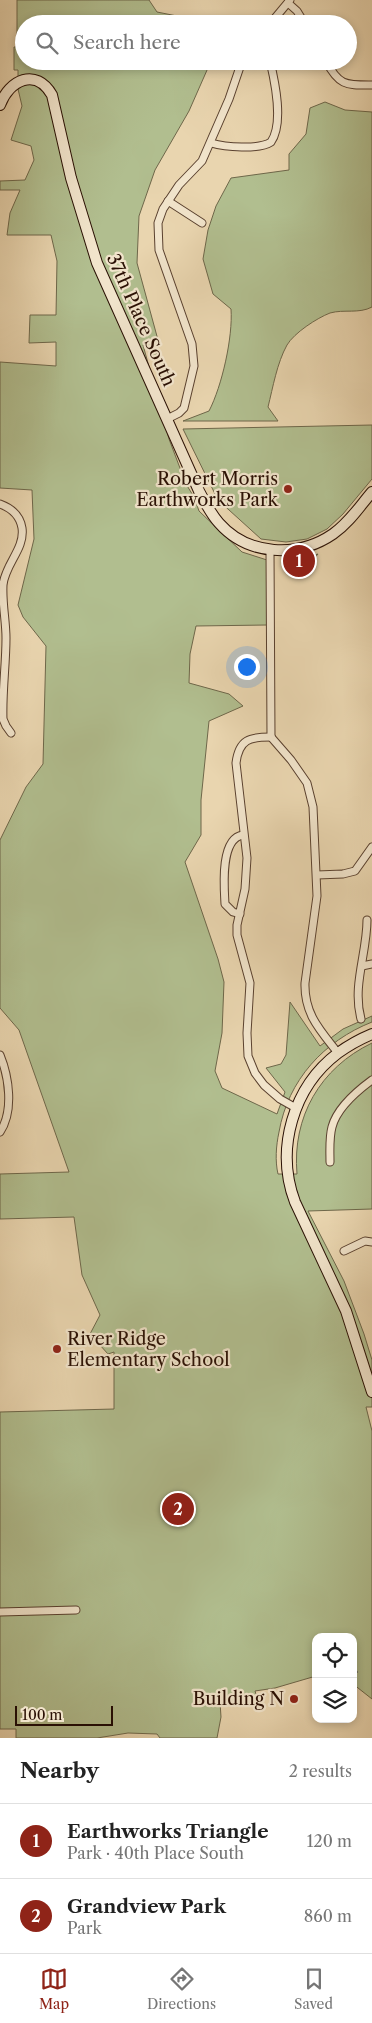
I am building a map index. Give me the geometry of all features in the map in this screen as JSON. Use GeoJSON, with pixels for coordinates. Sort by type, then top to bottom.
{"type":"FeatureCollection","features":[{"type":"Feature","properties":{"kind":"street"},"geometry":{"type":"LineString","coordinates":[[277,15],[289,1],[300,15]]}},
{"type":"Feature","properties":{"kind":"street"},"geometry":{"type":"LineString","coordinates":[[167,419],[184,408],[194,359],[192,344],[159,250],[160,216],[179,185],[202,161],[211,143],[239,70]]}},
{"type":"Feature","properties":{"kind":"street"},"geometry":{"type":"LineString","coordinates":[[211,143],[226,146],[263,146],[271,142],[276,132],[276,87],[272,70]]}},
{"type":"Feature","properties":{"kind":"street"},"geometry":{"type":"LineString","coordinates":[[332,70],[339,81],[349,85],[372,85]]}},
{"type":"Feature","properties":{"kind":"street","name":"37th Place South"},"geometry":{"type":"LineString","coordinates":[[0,105],[6,92],[16,83],[25,80],[36,81],[49,90],[52,95],[71,178],[97,263],[199,490],[219,523],[241,541],[270,550],[303,549],[323,540],[345,524],[372,492]]}},
{"type":"Feature","properties":{"kind":"street"},"geometry":{"type":"LineString","coordinates":[[168,201],[202,222]]}},
{"type":"Feature","properties":{"kind":"street"},"geometry":{"type":"LineString","coordinates":[[0,504],[16,514],[22,529],[22,540],[7,567],[3,584],[6,646],[3,719],[12,733]]}},
{"type":"Feature","properties":{"kind":"street"},"geometry":{"type":"LineString","coordinates":[[270,550],[271,737],[302,776],[310,793],[313,807],[317,875],[316,913],[305,983],[306,996],[310,1013],[338,1053]]}},
{"type":"Feature","properties":{"kind":"street"},"geometry":{"type":"LineString","coordinates":[[271,737],[255,737],[244,742],[237,752],[236,762],[247,865],[237,935],[250,983],[247,1033],[248,1056],[255,1073],[264,1085],[280,1099],[296,1108]]}},
{"type":"Feature","properties":{"kind":"street"},"geometry":{"type":"LineString","coordinates":[[240,914],[233,912],[225,904],[224,871],[232,840],[243,835]]}},
{"type":"Feature","properties":{"kind":"street"},"geometry":{"type":"LineString","coordinates":[[317,875],[343,874],[355,871],[372,847]]}},
{"type":"Feature","properties":{"kind":"street"},"geometry":{"type":"LineString","coordinates":[[361,1019],[358,993],[367,934],[367,920]]}},
{"type":"Feature","properties":{"kind":"street"},"geometry":{"type":"LineString","coordinates":[[362,966],[372,964]]}},
{"type":"Feature","properties":{"kind":"street"},"geometry":{"type":"LineString","coordinates":[[372,1034],[338,1053],[312,1081],[296,1108],[291,1124],[287,1153],[291,1191],[346,1311],[372,1390]]}},
{"type":"Feature","properties":{"kind":"street"},"geometry":{"type":"LineString","coordinates":[[0,1055],[8,1083],[6,1117],[0,1132]]}},
{"type":"Feature","properties":{"kind":"street"},"geometry":{"type":"LineString","coordinates":[[330,1162],[332,1126],[339,1113],[350,1100],[372,1080]]}},
{"type":"Feature","properties":{"kind":"street"},"geometry":{"type":"LineString","coordinates":[[344,1250],[365,1241],[372,1242]]}},
{"type":"Feature","properties":{"kind":"street"},"geometry":{"type":"LineString","coordinates":[[0,1612],[76,1610]]}},
{"type":"Feature","properties":{"kind":"green space"},"geometry":{"type":"Polygon","coordinates":[[[17,0],[149,0],[157,12],[172,15],[17,15],[17,0]]]}},
{"type":"Feature","properties":{"kind":"green space"},"geometry":{"type":"Polygon","coordinates":[[[14,47],[15,47],[15,70],[14,47]]]}},
{"type":"Feature","properties":{"kind":"green space"},"geometry":{"type":"Polygon","coordinates":[[[18,70],[207,70],[189,111],[155,170],[139,216],[137,263],[158,340],[156,357],[143,345],[169,439],[186,484],[194,497],[199,511],[242,552],[267,560],[267,625],[196,626],[190,654],[189,683],[229,694],[243,706],[209,721],[201,800],[201,835],[185,862],[224,982],[222,1033],[215,1071],[222,1088],[277,1114],[285,1092],[266,1068],[281,1064],[286,1055],[290,1002],[320,1046],[343,1029],[372,1016],[372,1022],[338,1040],[324,1051],[300,1079],[284,1113],[278,1137],[276,1159],[278,1174],[297,1174],[299,1133],[313,1096],[324,1080],[338,1066],[354,1053],[372,1043],[372,1209],[308,1211],[344,1281],[372,1360],[372,1407],[366,1407],[372,1431],[372,1699],[357,1687],[357,1633],[312,1633],[312,1677],[275,1688],[255,1691],[258,1700],[220,1702],[221,1717],[217,1738],[160,1738],[157,1734],[128,1733],[97,1738],[16,1738],[16,1729],[0,1729],[0,1412],[114,1409],[114,1352],[108,1354],[90,1334],[100,1315],[82,1275],[74,1217],[0,1219],[0,1174],[69,1172],[19,1030],[0,1008],[0,840],[26,787],[43,764],[46,646],[23,617],[18,605],[34,539],[32,490],[0,488],[0,362],[56,366],[56,342],[29,343],[30,315],[56,315],[57,261],[51,235],[7,235],[10,213],[20,190],[0,190],[0,181],[25,180],[34,160],[31,146],[11,140],[22,106],[18,89],[18,70]]]}},
{"type":"Feature","properties":{"kind":"green space"},"geometry":{"type":"Polygon","coordinates":[[[325,102],[345,110],[372,112],[372,307],[362,310],[330,313],[306,326],[290,340],[281,359],[268,407],[278,421],[183,421],[209,411],[222,375],[228,347],[231,309],[213,294],[203,259],[208,230],[216,206],[231,178],[289,170],[289,154],[306,134],[310,108],[325,102]]]}},
{"type":"Feature","properties":{"kind":"green space","name":"Robert Morris Earthworks Park"},"geometry":{"type":"Polygon","coordinates":[[[372,425],[372,479],[343,514],[327,529],[307,539],[286,542],[261,539],[218,500],[183,429],[372,425]]]}},
{"type":"Feature","properties":{"kind":"green space"},"geometry":{"type":"Polygon","coordinates":[[[318,554],[304,570],[285,560],[305,558],[318,554]]]}},
{"type":"Feature","properties":{"kind":"place","name":"Robert Morris Earthworks Park"},"geometry":{"type":"Point","coordinates":[288,489]}},
{"type":"Feature","properties":{"kind":"place","name":"Earthworks Triangle"},"geometry":{"type":"Point","coordinates":[299,561]}},
{"type":"Feature","properties":{"kind":"place","name":"River Ridge Elementary School"},"geometry":{"type":"Point","coordinates":[57,1349]}},
{"type":"Feature","properties":{"kind":"place","name":"Grandview Park"},"geometry":{"type":"Point","coordinates":[178,1509]}},
{"type":"Feature","properties":{"kind":"place","name":"Building N"},"geometry":{"type":"Point","coordinates":[294,1699]}}]}
